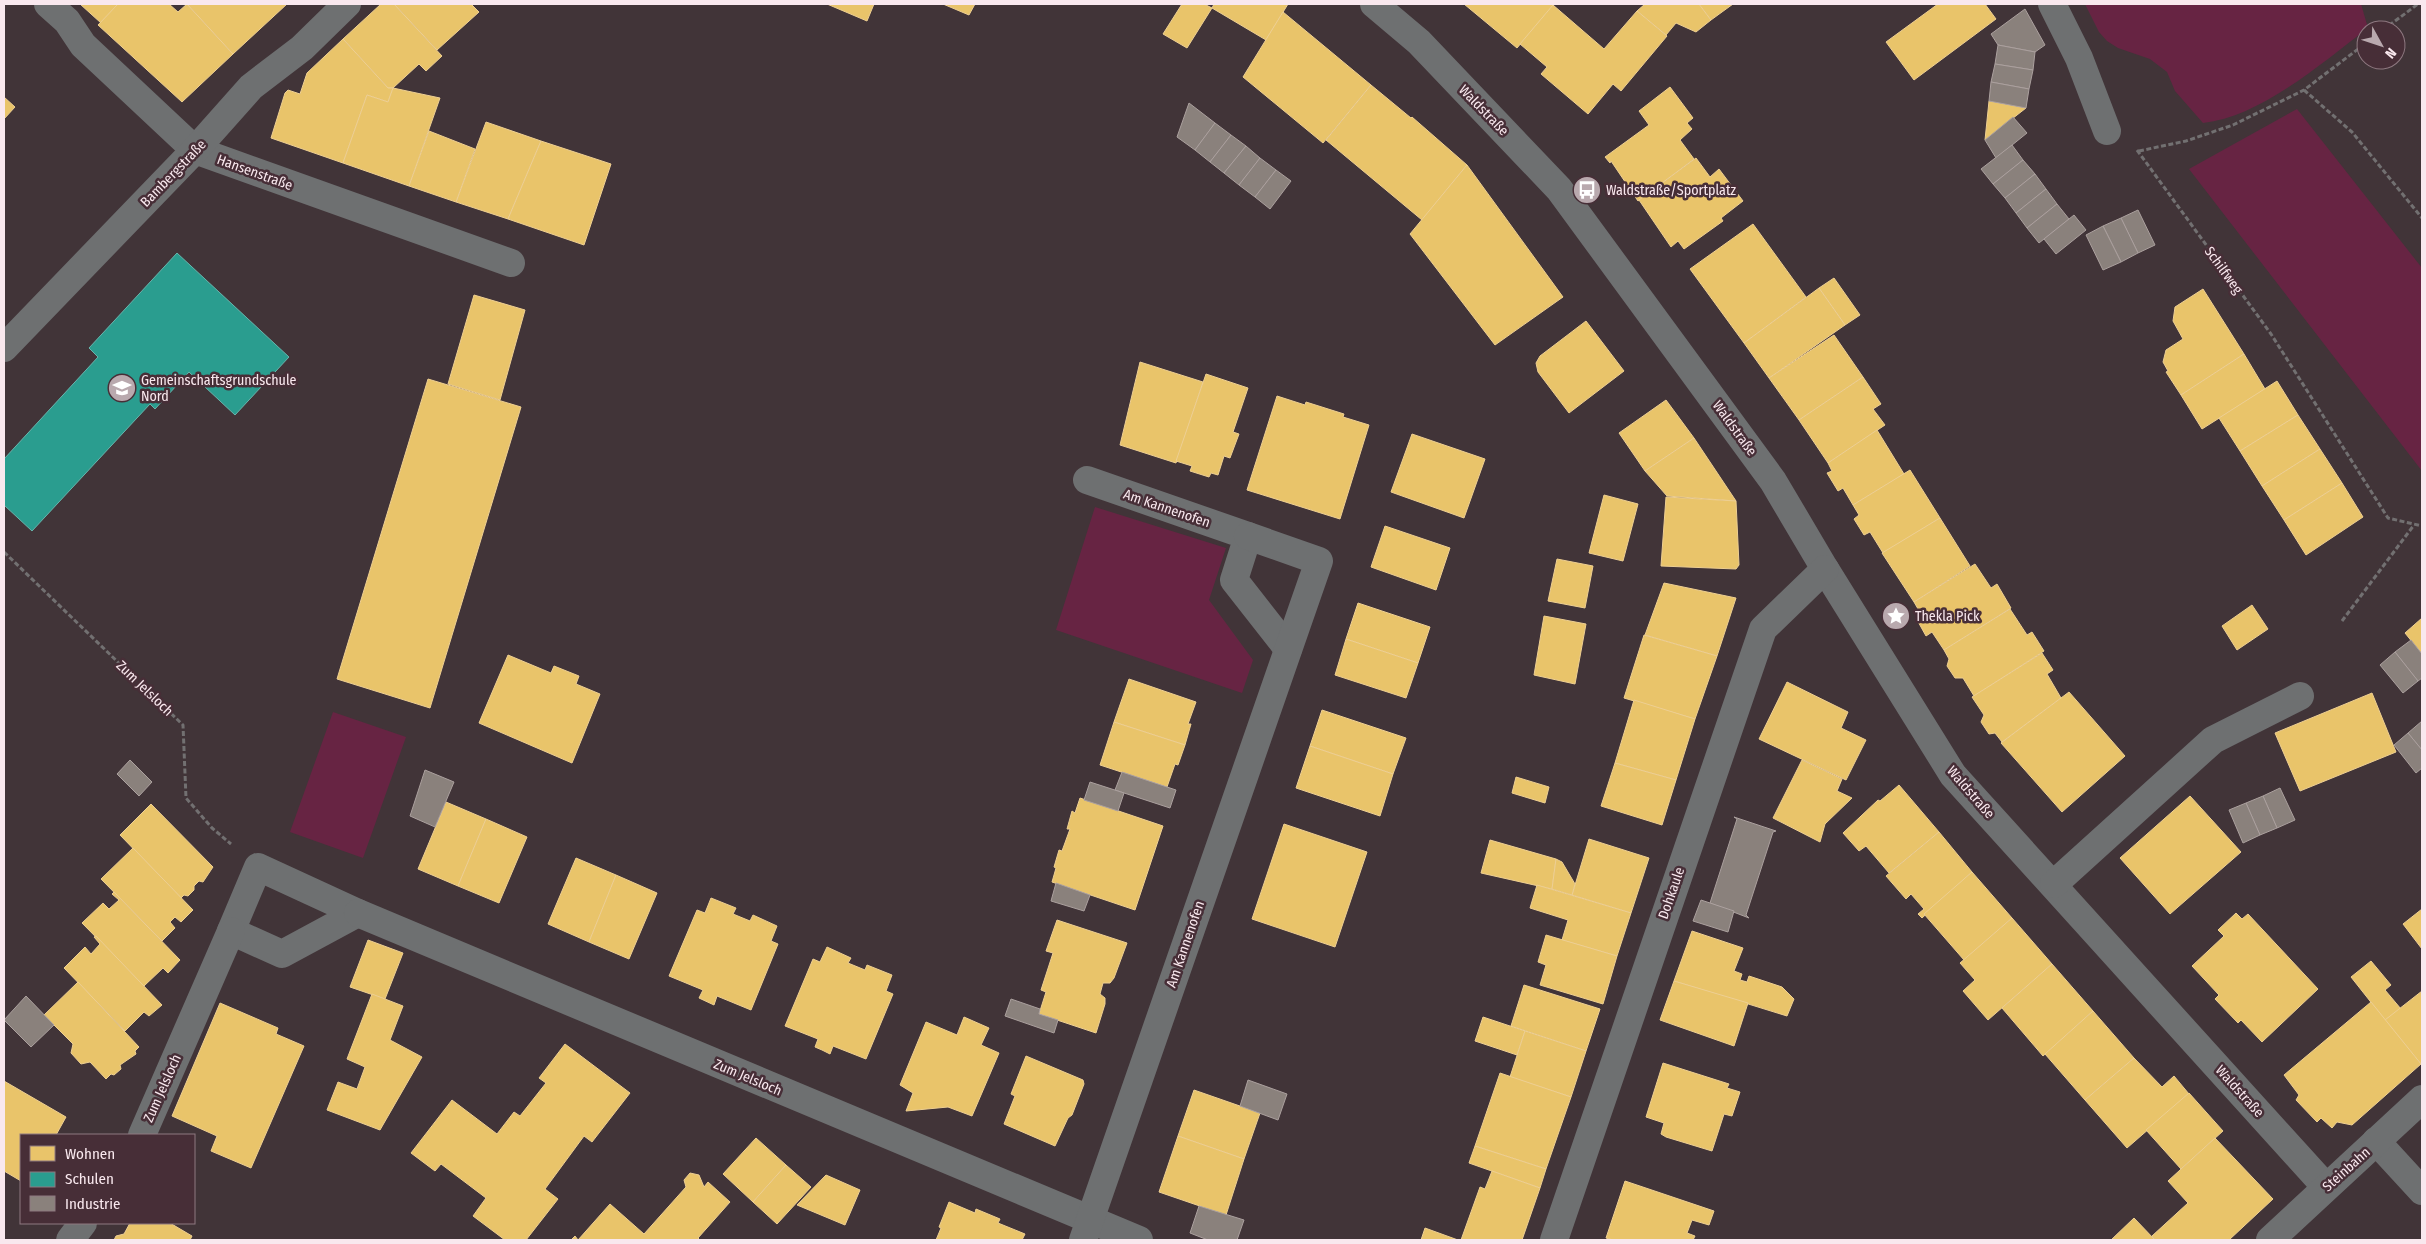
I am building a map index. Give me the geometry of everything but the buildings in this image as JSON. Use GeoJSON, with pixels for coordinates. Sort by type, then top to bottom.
{"type":"FeatureCollection","features":[{"type":"Feature","properties":{"kind":"street","name":"Hansenstraße"},"geometry":{"type":"LineString","coordinates":[[48,4],[67,21],[83,45],[195,150],[511,263]]}},
{"type":"Feature","properties":{"kind":"street","name":"Bambergstraße"},"geometry":{"type":"LineString","coordinates":[[4,348],[195,150],[251,87],[302,48],[347,4]]}},
{"type":"Feature","properties":{"kind":"street","name":"Waldstraße"},"geometry":{"type":"LineString","coordinates":[[1374,4],[1419,42],[1560,189],[1773,480],[1825,569],[1953,775],[2054,884],[2326,1187]]}},
{"type":"Feature","properties":{"kind":"street"},"geometry":{"type":"LineString","coordinates":[[2052,4],[2079,58],[2107,131]]}},
{"type":"Feature","properties":{"kind":"street","name":"Am Kannenofen"},"geometry":{"type":"LineString","coordinates":[[1086,1230],[1319,561],[1087,480]]}},
{"type":"Feature","properties":{"kind":"street"},"geometry":{"type":"LineString","coordinates":[[1248,536],[1234,580],[1288,649]]}},
{"type":"Feature","properties":{"kind":"street","name":"Dohkaule"},"geometry":{"type":"LineString","coordinates":[[1554,1240],[1763,629],[1825,569]]}},
{"type":"Feature","properties":{"kind":"street"},"geometry":{"type":"LineString","coordinates":[[2054,884],[2213,740],[2300,696]]}},
{"type":"Feature","properties":{"kind":"street","name":"Zum Jelsloch"},"geometry":{"type":"LineString","coordinates":[[142,1134],[232,931],[258,867],[358,913],[1086,1230],[1139,1240]]}},
{"type":"Feature","properties":{"kind":"street"},"geometry":{"type":"LineString","coordinates":[[232,931],[282,954],[358,913]]}},
{"type":"Feature","properties":{"kind":"street","name":"Steinbahn"},"geometry":{"type":"LineString","coordinates":[[2270,1240],[2422,1099]]}},
{"type":"Feature","properties":{"kind":"street"},"geometry":{"type":"LineString","coordinates":[[2376,1141],[2422,1191]]}},
{"type":"Feature","properties":{"kind":"street"},"geometry":{"type":"LineString","coordinates":[[70,1240],[82,1224]]}},
{"type":"Feature","properties":{"kind":"path"},"geometry":{"type":"LineString","coordinates":[[2396,20],[2418,4]]}},
{"type":"Feature","properties":{"kind":"path"},"geometry":{"type":"LineString","coordinates":[[2139,151],[2186,141],[2233,125],[2304,90],[2356,51]]}},
{"type":"Feature","properties":{"kind":"path"},"geometry":{"type":"LineString","coordinates":[[2304,90],[2352,132],[2422,218]]}},
{"type":"Feature","properties":{"kind":"path","name":"Schilfweg"},"geometry":{"type":"LineString","coordinates":[[2107,131],[2139,151],[2270,334],[2388,518],[2422,526]]}},
{"type":"Feature","properties":{"kind":"path"},"geometry":{"type":"LineString","coordinates":[[2342,621],[2414,525]]}},
{"type":"Feature","properties":{"kind":"path","name":"Zum Jelsloch"},"geometry":{"type":"LineString","coordinates":[[4,552],[183,725],[186,798],[212,828],[258,867]]}},
{"type":"Feature","properties":{"kind":"shaded area"},"geometry":{"type":"Polygon","coordinates":[[[2085,4],[2361,4],[2366,20],[2356,20],[2356,37],[2290,86],[2247,110],[2225,119],[2203,123],[2175,91],[2167,72],[2150,59],[2118,48],[2107,41],[2099,32],[2085,4]]]}},
{"type":"Feature","properties":{"kind":"shaded area"},"geometry":{"type":"Polygon","coordinates":[[[2297,109],[2422,268],[2422,471],[2189,169],[2297,109]]]}},
{"type":"Feature","properties":{"kind":"shaded area"},"geometry":{"type":"Polygon","coordinates":[[[1095,507],[1226,548],[1209,600],[1253,660],[1242,693],[1056,630],[1095,507]]]}},
{"type":"Feature","properties":{"kind":"shaded area"},"geometry":{"type":"Polygon","coordinates":[[[333,712],[406,737],[363,858],[290,832],[333,712]]]}},
{"type":"Feature","properties":{"kind":"place","name":"Waldstraße/Sportplatz"},"geometry":{"type":"Point","coordinates":[1587,190]}},
{"type":"Feature","properties":{"kind":"place","name":"Gemeinschaftsgrundschule Nord"},"geometry":{"type":"Point","coordinates":[122,388]}},
{"type":"Feature","properties":{"kind":"place","name":"Thekla Pick"},"geometry":{"type":"Point","coordinates":[1896,616]}}]}
